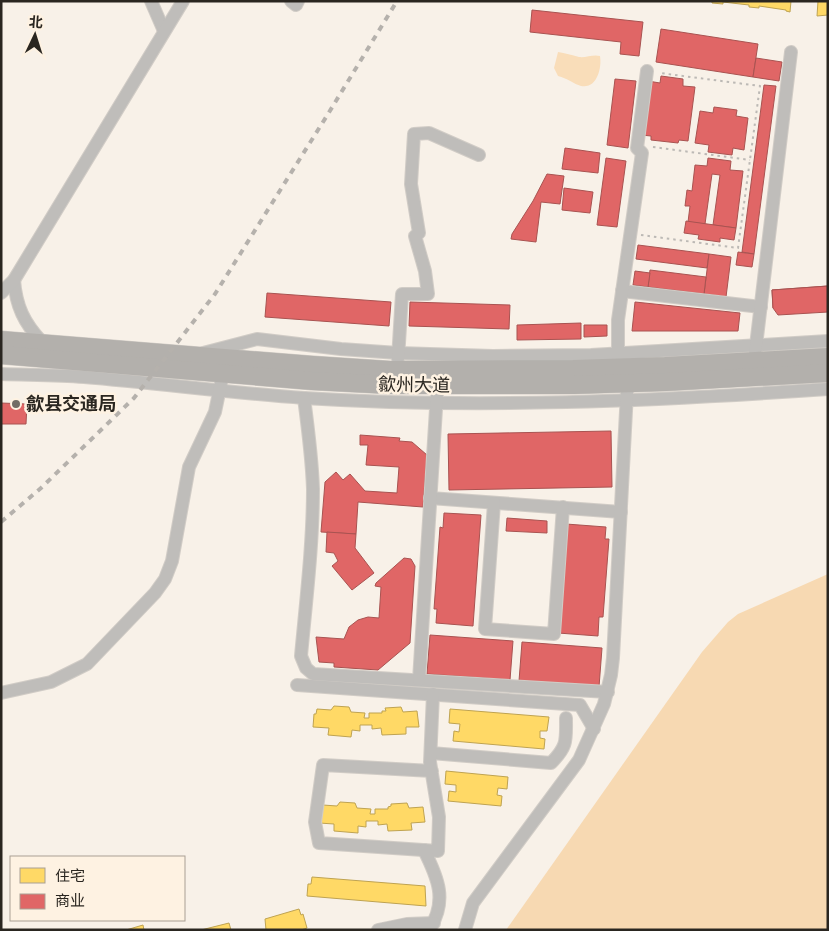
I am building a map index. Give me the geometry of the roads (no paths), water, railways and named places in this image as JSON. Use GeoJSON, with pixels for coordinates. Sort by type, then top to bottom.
{"type":"FeatureCollection","features":[{"type":"Feature","properties":{"kind":"highway","name":"歙州大道"},"geometry":{"type":"LineString","coordinates":[[1,340],[313,365],[398,361],[618,361],[755,354],[828,357]]}},
{"type":"Feature","properties":{"kind":"highway","name":"歙州大道"},"geometry":{"type":"LineString","coordinates":[[1,355],[221,381],[321,381],[390,385],[437,394],[627,391],[828,373]]}},
{"type":"Feature","properties":{"kind":"street"},"geometry":{"type":"LineString","coordinates":[[151,1],[164,31]]}},
{"type":"Feature","properties":{"kind":"street"},"geometry":{"type":"LineString","coordinates":[[1,293],[14,280],[183,1]]}},
{"type":"Feature","properties":{"kind":"street"},"geometry":{"type":"LineString","coordinates":[[291,1],[296,4],[298,1]]}},
{"type":"Feature","properties":{"kind":"street"},"geometry":{"type":"LineString","coordinates":[[791,52],[755,354],[828,341]]}},
{"type":"Feature","properties":{"kind":"street"},"geometry":{"type":"LineString","coordinates":[[618,361],[618,320],[642,153],[637,148],[647,71]]}},
{"type":"Feature","properties":{"kind":"street"},"geometry":{"type":"LineString","coordinates":[[398,361],[402,294],[428,294],[425,271],[415,236],[419,232],[411,184],[414,134],[429,133],[478,155]]}},
{"type":"Feature","properties":{"kind":"street"},"geometry":{"type":"LineString","coordinates":[[14,280],[15,297],[19,308],[30,328],[42,342]]}},
{"type":"Feature","properties":{"kind":"street"},"geometry":{"type":"LineString","coordinates":[[622,291],[761,306]]}},
{"type":"Feature","properties":{"kind":"street"},"geometry":{"type":"LineString","coordinates":[[1,374],[221,381],[304,398],[437,394],[419,680]]}},
{"type":"Feature","properties":{"kind":"street"},"geometry":{"type":"LineString","coordinates":[[1,693],[51,682],[87,664],[155,593],[165,578],[172,562],[189,467],[210,423],[221,381]]}},
{"type":"Feature","properties":{"kind":"street"},"geometry":{"type":"LineString","coordinates":[[466,930],[473,903],[579,760],[594,729],[608,692],[613,658],[627,391],[828,390]]}},
{"type":"Feature","properties":{"kind":"street"},"geometry":{"type":"LineString","coordinates":[[304,398],[310,436],[313,490],[302,656],[304,665],[313,674],[608,692]]}},
{"type":"Feature","properties":{"kind":"street"},"geometry":{"type":"LineString","coordinates":[[430,498],[621,512]]}},
{"type":"Feature","properties":{"kind":"street"},"geometry":{"type":"LineString","coordinates":[[494,503],[485,629],[554,634],[563,507]]}},
{"type":"Feature","properties":{"kind":"street"},"geometry":{"type":"LineString","coordinates":[[297,684],[580,705],[594,729]]}},
{"type":"Feature","properties":{"kind":"street"},"geometry":{"type":"LineString","coordinates":[[432,771],[323,765],[315,822],[319,843],[438,851],[439,817],[430,753],[433,694]]}},
{"type":"Feature","properties":{"kind":"street"},"geometry":{"type":"LineString","coordinates":[[430,753],[551,763],[566,743],[566,718]]}},
{"type":"Feature","properties":{"kind":"street"},"geometry":{"type":"LineString","coordinates":[[378,930],[407,924],[431,926],[437,917],[440,905],[436,875],[424,850]]}},
{"type":"Feature","properties":{"kind":"railway"},"geometry":{"type":"LineString","coordinates":[[1,522],[41,488],[134,398],[215,294],[397,1]]}},
{"type":"Feature","properties":{"kind":"place","name":"歙县交通局"},"geometry":{"type":"Point","coordinates":[16,404]}}]}
